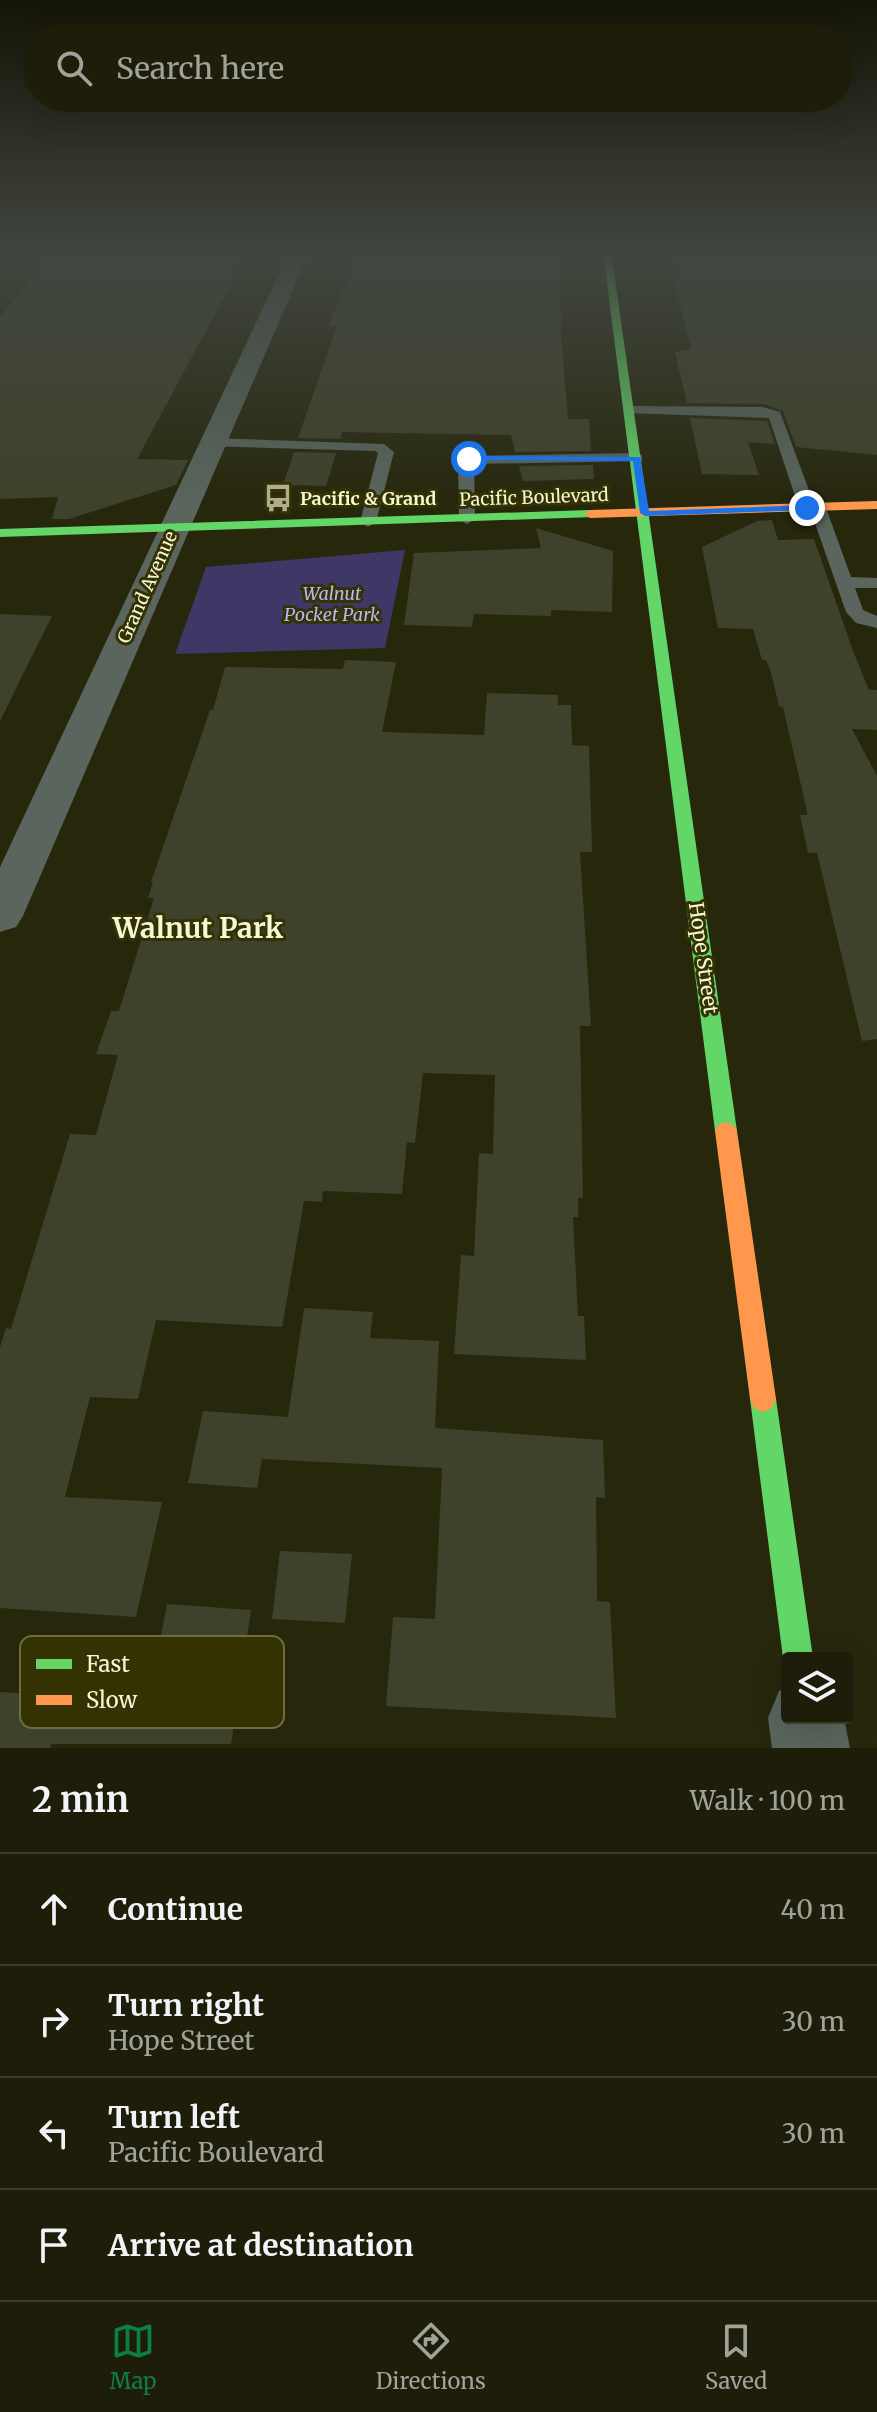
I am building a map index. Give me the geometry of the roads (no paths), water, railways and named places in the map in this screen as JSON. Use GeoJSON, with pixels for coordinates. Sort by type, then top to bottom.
{"type":"FeatureCollection","features":[{"type":"Feature","properties":{"kind":"street","name":"Grand Avenue"},"geometry":{"type":"LineString","coordinates":[[0,916],[259,341]]}},
{"type":"Feature","properties":{"kind":"street","name":"Hope Street"},"geometry":{"type":"LineString","coordinates":[[620,341],[797,1652]]}},
{"type":"Feature","properties":{"kind":"street","name":"Pacific Boulevard"},"geometry":{"type":"LineString","coordinates":[[0,533],[877,505]]}},
{"type":"Feature","properties":{"kind":"street"},"geometry":{"type":"LineString","coordinates":[[807,1724],[811,1748]]}},
{"type":"Feature","properties":{"kind":"lane"},"geometry":{"type":"LineString","coordinates":[[630,410],[763,411],[775,415],[855,612],[863,619],[877,622]]}},
{"type":"Feature","properties":{"kind":"lane"},"geometry":{"type":"LineString","coordinates":[[212,443],[379,447],[386,452],[368,522]]}},
{"type":"Feature","properties":{"kind":"lane"},"geometry":{"type":"LineString","coordinates":[[467,519],[466,461],[469,459],[637,458]]}},
{"type":"Feature","properties":{"kind":"lane"},"geometry":{"type":"LineString","coordinates":[[844,582],[877,583]]}},
{"type":"Feature","properties":{"kind":"place","name":"Pacific & Grand"},"geometry":{"type":"Point","coordinates":[278,498]}},
{"type":"Feature","properties":{"kind":"district","name":"Walnut Park"},"geometry":{"type":"Point","coordinates":[198,928]}},
{"type":"Feature","properties":{"kind":"park label","name":"Walnut Pocket Park"},"geometry":{"type":"Point","coordinates":[332,603]}}]}
